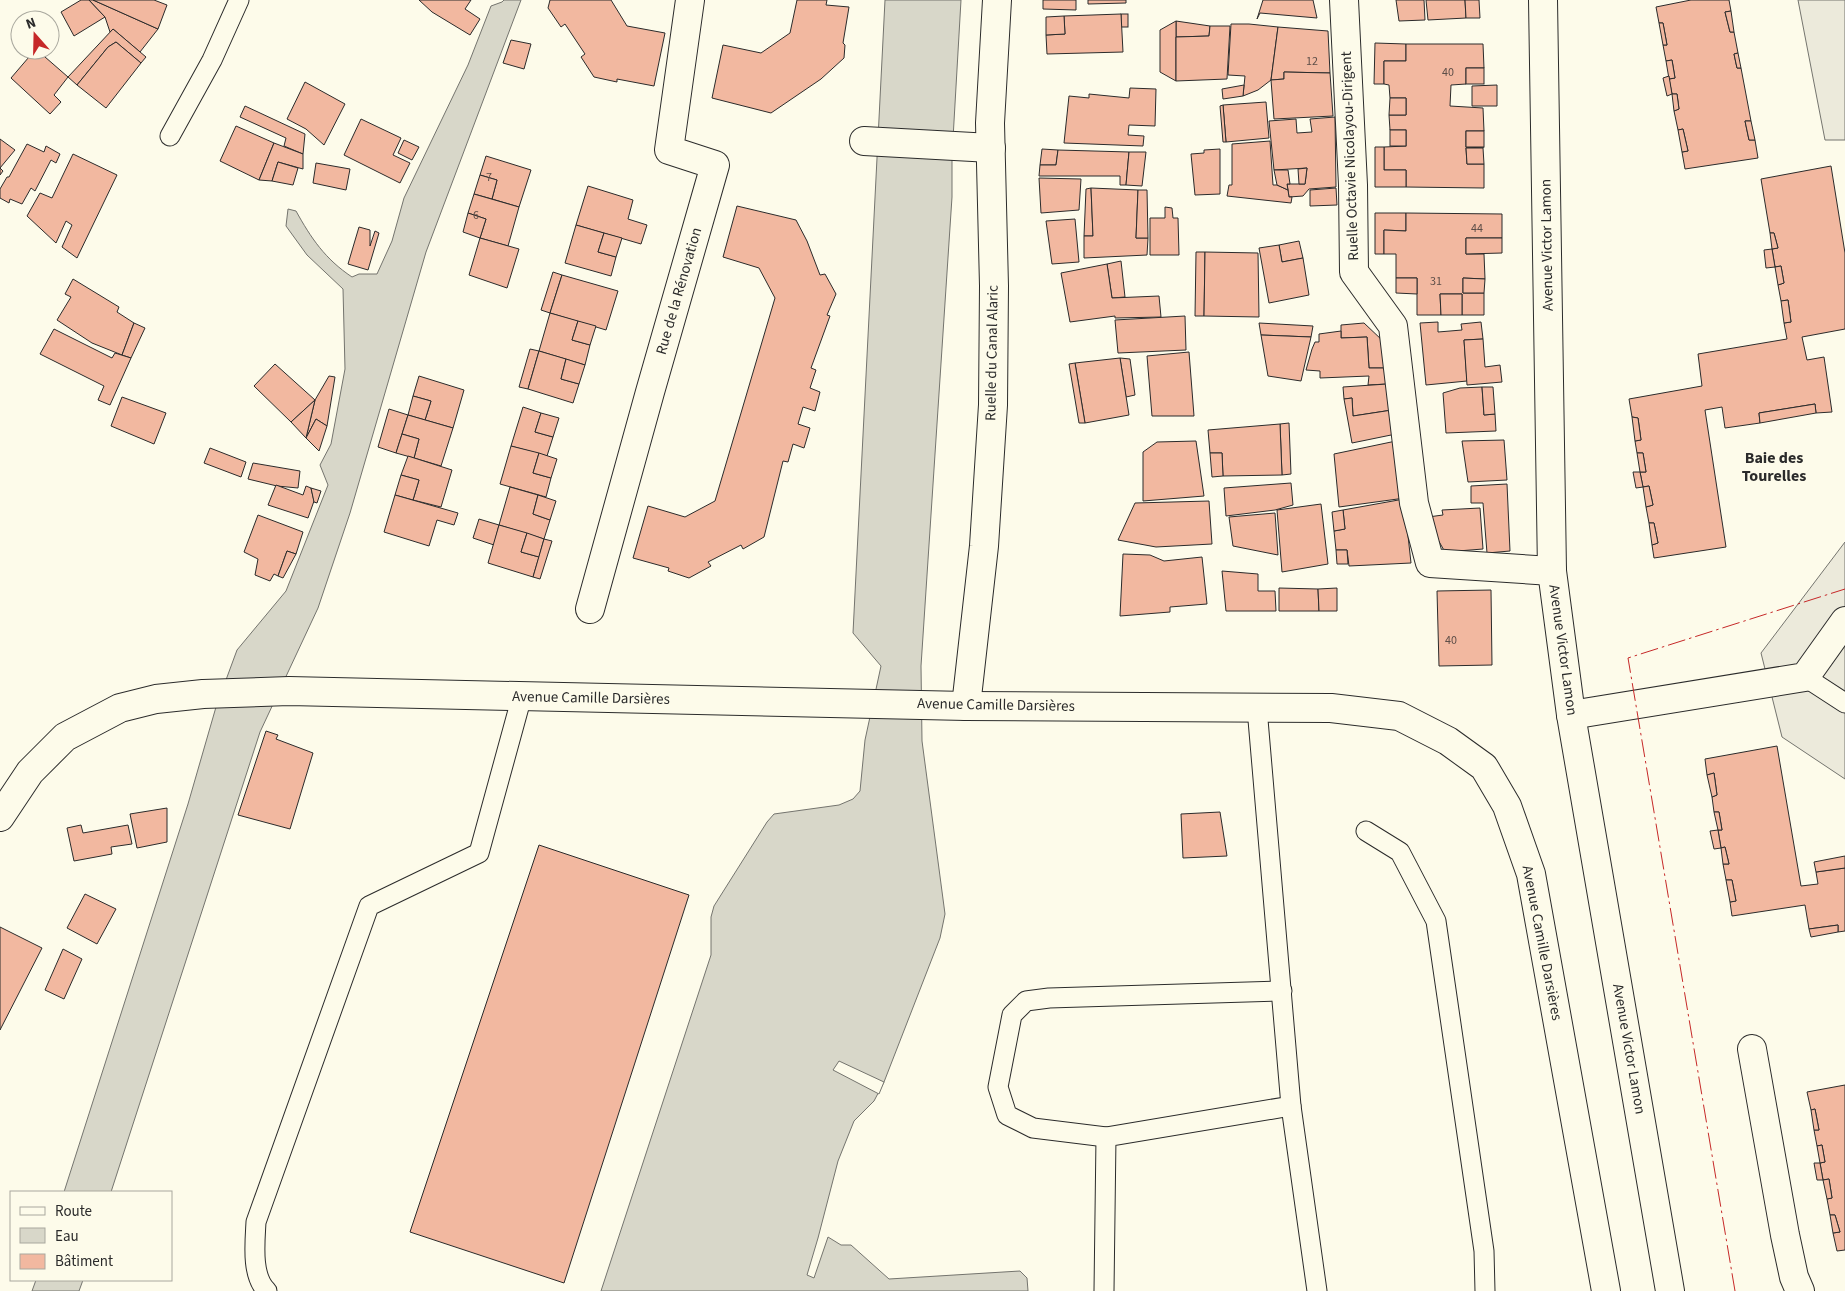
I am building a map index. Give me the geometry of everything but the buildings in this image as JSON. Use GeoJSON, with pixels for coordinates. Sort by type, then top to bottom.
{"type":"FeatureCollection","features":[{"type":"Feature","properties":{"kind":"street","name":"Rue de la Rénovation"},"geometry":{"type":"LineString","coordinates":[[590,609],[650,392],[716,165],[669,150],[690,0]]}},
{"type":"Feature","properties":{"kind":"street","name":"Ruelle du Canal Alaric"},"geometry":{"type":"LineString","coordinates":[[966,706],[984,546],[993,405],[994,286],[990,123],[997,0]]}},
{"type":"Feature","properties":{"kind":"street","name":"Ruelle Octavie Nicolayou-Dirigent"},"geometry":{"type":"LineString","coordinates":[[1344,0],[1353,185],[1354,272],[1393,326],[1414,503],[1430,563],[1552,571]]}},
{"type":"Feature","properties":{"kind":"street","name":"Avenue Victor Lamon"},"geometry":{"type":"LineString","coordinates":[[1543,0],[1552,571],[1571,715],[1670,1291]]}},
{"type":"Feature","properties":{"kind":"street"},"geometry":{"type":"LineString","coordinates":[[864,141],[991,148]]}},
{"type":"Feature","properties":{"kind":"street"},"geometry":{"type":"LineString","coordinates":[[1571,715],[1805,677],[1845,621]]}},
{"type":"Feature","properties":{"kind":"street","name":"Avenue Camille Darsières"},"geometry":{"type":"LineString","coordinates":[[0,817],[30,772],[65,737],[120,708],[156,699],[203,694],[289,691],[966,706],[1331,708],[1400,716],[1448,742],[1484,767],[1508,806],[1531,874],[1606,1291]]}},
{"type":"Feature","properties":{"kind":"street"},"geometry":{"type":"LineString","coordinates":[[1752,1049],[1785,1235],[1794,1277],[1800,1291]]}},
{"type":"Feature","properties":{"kind":"lane"},"geometry":{"type":"LineString","coordinates":[[170,136],[212,60],[239,0]]}},
{"type":"Feature","properties":{"kind":"lane"},"geometry":{"type":"LineString","coordinates":[[1805,677],[1845,703]]}},
{"type":"Feature","properties":{"kind":"lane"},"geometry":{"type":"LineString","coordinates":[[267,1291],[261,1285],[255,1257],[256,1222],[369,906],[479,853],[522,696]]}},
{"type":"Feature","properties":{"kind":"lane"},"geometry":{"type":"LineString","coordinates":[[1257,708],[1291,1106],[1317,1291]]}},
{"type":"Feature","properties":{"kind":"lane"},"geometry":{"type":"LineString","coordinates":[[1366,831],[1400,852],[1436,921],[1484,1251],[1485,1291]]}},
{"type":"Feature","properties":{"kind":"lane"},"geometry":{"type":"LineString","coordinates":[[1282,991],[1049,998],[1026,1001],[1012,1015],[998,1086],[1007,1116],[1033,1128],[1106,1137],[1291,1106]]}},
{"type":"Feature","properties":{"kind":"lane"},"geometry":{"type":"LineString","coordinates":[[1104,1291],[1106,1137]]}},
{"type":"Feature","properties":{"kind":"shaded area"},"geometry":{"type":"Polygon","coordinates":[[[1798,0],[1845,0],[1845,140],[1825,140],[1798,0]]]}},
{"type":"Feature","properties":{"kind":"shaded area"},"geometry":{"type":"Polygon","coordinates":[[[1845,542],[1845,779],[1782,737],[1761,653],[1845,542]]]}},
{"type":"Feature","properties":{"kind":"water"},"geometry":{"type":"Polygon","coordinates":[[[504,0],[521,0],[426,252],[350,513],[318,608],[260,732],[111,1191],[64,1191],[188,804],[216,707],[237,650],[286,591],[328,485],[320,465],[331,444],[345,369],[343,289],[307,255],[286,226],[288,209],[296,211],[307,230],[326,255],[342,270],[352,277],[359,274],[377,274],[392,241],[404,198],[468,65],[491,6],[504,0]]]}},
{"type":"Feature","properties":{"kind":"water"},"geometry":{"type":"Polygon","coordinates":[[[885,0],[961,0],[952,156],[952,197],[921,666],[922,741],[945,914],[940,938],[884,1082],[874,1101],[854,1121],[838,1161],[807,1275],[814,1278],[828,1237],[841,1245],[851,1245],[889,1279],[1020,1271],[1027,1278],[1028,1291],[601,1291],[711,955],[711,917],[714,906],[774,814],[839,805],[853,799],[860,791],[865,740],[881,666],[853,633],[885,0]]]}},
{"type":"Feature","properties":{"kind":"water"},"geometry":{"type":"Polygon","coordinates":[[[36,1281],[83,1281],[79,1291],[32,1291],[36,1281]]]}},
{"type":"Feature","properties":{"kind":"pier"},"geometry":{"type":"Polygon","coordinates":[[[839,1061],[884,1082],[879,1094],[833,1070],[839,1061]]]}},
{"type":"Feature","properties":{"kind":"power"},"geometry":{"type":"LineString","coordinates":[[1735,1291],[1628,658],[1845,589]]}},
{"type":"Feature","properties":{"kind":"district","name":"Baie des Tourelles"},"geometry":{"type":"Point","coordinates":[1774,467]}}]}
